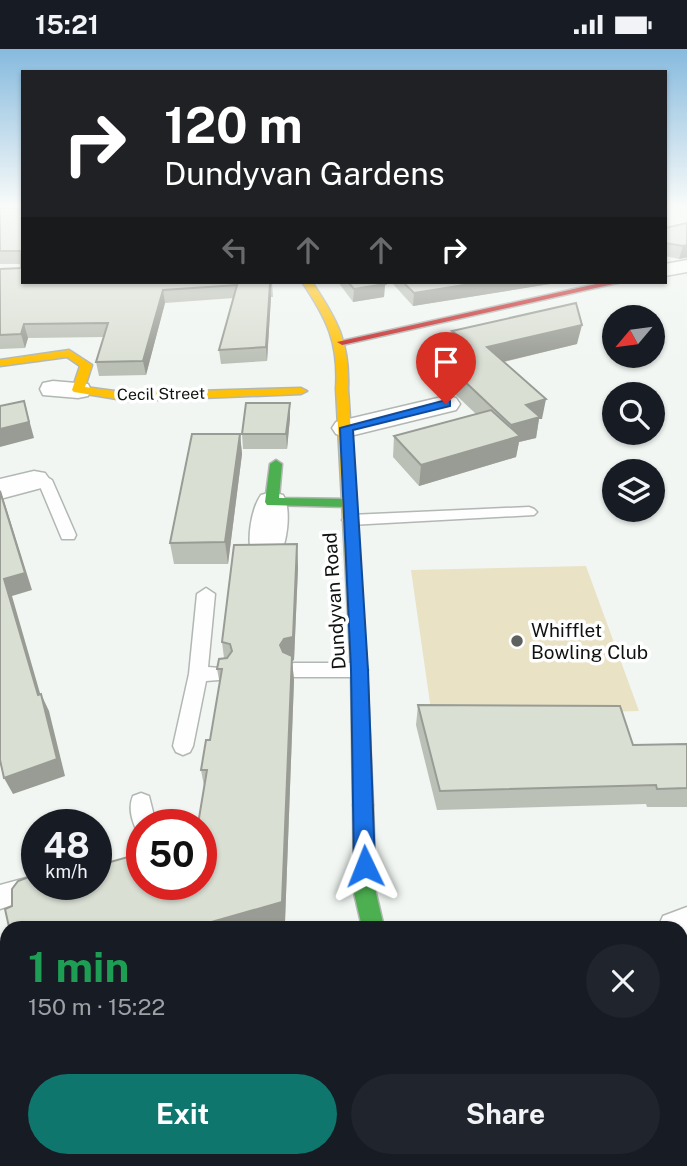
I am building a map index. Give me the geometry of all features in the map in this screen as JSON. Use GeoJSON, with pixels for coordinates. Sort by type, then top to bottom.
{"type":"FeatureCollection","features":[{"type":"Feature","properties":{"kind":"street"},"geometry":{"type":"LineString","coordinates":[[667,270],[687,265]]}},
{"type":"Feature","properties":{"kind":"street","name":"Dundyvan Road"},"geometry":{"type":"LineString","coordinates":[[308,284],[338,330],[346,362],[342,389],[359,670],[365,893],[372,921]]}},
{"type":"Feature","properties":{"kind":"street"},"geometry":{"type":"LineString","coordinates":[[342,342],[606,284]]}},
{"type":"Feature","properties":{"kind":"street","name":"Cecil Street"},"geometry":{"type":"LineString","coordinates":[[0,363],[69,353],[86,365],[65,389],[129,397],[244,383],[301,391]]}},
{"type":"Feature","properties":{"kind":"street"},"geometry":{"type":"LineString","coordinates":[[346,428],[446,404]]}},
{"type":"Feature","properties":{"kind":"street"},"geometry":{"type":"LineString","coordinates":[[266,551],[276,464]]}},
{"type":"Feature","properties":{"kind":"street"},"geometry":{"type":"LineString","coordinates":[[0,489],[34,480]]}},
{"type":"Feature","properties":{"kind":"street"},"geometry":{"type":"LineString","coordinates":[[272,502],[349,511]]}},
{"type":"Feature","properties":{"kind":"lane"},"geometry":{"type":"LineString","coordinates":[[34,480],[45,480],[68,535]]}},
{"type":"Feature","properties":{"kind":"lane"},"geometry":{"type":"LineString","coordinates":[[349,511],[529,512]]}},
{"type":"Feature","properties":{"kind":"lane"},"geometry":{"type":"LineString","coordinates":[[183,746],[198,674],[206,594]]}},
{"type":"Feature","properties":{"kind":"lane"},"geometry":{"type":"LineString","coordinates":[[294,670],[359,670]]}},
{"type":"Feature","properties":{"kind":"lane"},"geometry":{"type":"LineString","coordinates":[[198,674],[224,674]]}},
{"type":"Feature","properties":{"kind":"lane"},"geometry":{"type":"LineString","coordinates":[[0,897],[21,891]]}},
{"type":"Feature","properties":{"kind":"shaded area","name":"Whifflet Bowling Club"},"geometry":{"type":"Polygon","coordinates":[[[586,566],[639,711],[432,717],[411,570],[586,566]]]}},
{"type":"Feature","properties":{"kind":"building"},"geometry":{"type":"Polygon","coordinates":[[[21,268],[21,284],[270,284],[266,347],[219,350],[237,285],[163,290],[143,361],[96,362],[108,323],[24,324],[21,334],[0,335],[0,269],[21,268]]]}},
{"type":"Feature","properties":{"kind":"building"},"geometry":{"type":"Polygon","coordinates":[[[350,284],[385,284],[354,289],[350,284]]]}},
{"type":"Feature","properties":{"kind":"building"},"geometry":{"type":"Polygon","coordinates":[[[405,284],[470,284],[414,293],[405,284]]]}},
{"type":"Feature","properties":{"kind":"building"},"geometry":{"type":"Polygon","coordinates":[[[576,303],[582,325],[487,347],[546,399],[526,405],[540,417],[511,425],[440,362],[454,359],[437,342],[460,337],[452,331],[576,303]]]}},
{"type":"Feature","properties":{"kind":"building"},"geometry":{"type":"Polygon","coordinates":[[[24,401],[29,422],[0,429],[0,406],[24,401]]]}},
{"type":"Feature","properties":{"kind":"building"},"geometry":{"type":"Polygon","coordinates":[[[246,403],[290,403],[286,434],[242,434],[246,403]]]}},
{"type":"Feature","properties":{"kind":"building"},"geometry":{"type":"Polygon","coordinates":[[[491,410],[520,436],[421,465],[394,436],[491,410]]]}},
{"type":"Feature","properties":{"kind":"building"},"geometry":{"type":"Polygon","coordinates":[[[192,434],[240,434],[225,542],[170,543],[192,434]]]}},
{"type":"Feature","properties":{"kind":"building"},"geometry":{"type":"Polygon","coordinates":[[[0,491],[25,573],[4,579],[38,695],[41,694],[57,759],[4,778],[0,760],[0,491]]]}},
{"type":"Feature","properties":{"kind":"building"},"geometry":{"type":"Polygon","coordinates":[[[297,544],[293,637],[284,639],[280,645],[283,652],[292,656],[282,902],[215,921],[8,921],[5,909],[12,906],[12,889],[21,880],[21,900],[112,900],[112,861],[126,858],[126,900],[217,900],[217,809],[200,809],[207,770],[201,770],[206,740],[210,740],[222,669],[217,669],[219,659],[227,658],[232,651],[230,644],[222,642],[234,545],[297,544]]]}},
{"type":"Feature","properties":{"kind":"building"},"geometry":{"type":"Polygon","coordinates":[[[418,705],[620,706],[633,745],[687,744],[687,788],[657,789],[656,785],[440,791],[418,705]]]}},
{"type":"Feature","properties":{"kind":"traffic: fast"},"geometry":{"type":"LineString","coordinates":[[276,464],[272,502],[348,503]]}},
{"type":"Feature","properties":{"kind":"traffic: fast"},"geometry":{"type":"LineString","coordinates":[[363,805],[365,893],[372,921]]}},
{"type":"Feature","properties":{"kind":"traffic: slow"},"geometry":{"type":"LineString","coordinates":[[308,284],[331,320],[342,358],[359,670],[363,805]]}},
{"type":"Feature","properties":{"kind":"traffic: slow"},"geometry":{"type":"LineString","coordinates":[[0,363],[69,353],[86,365],[78,390],[129,397],[301,391]]}},
{"type":"Feature","properties":{"kind":"traffic: jam"},"geometry":{"type":"LineString","coordinates":[[342,342],[608,284]]}},
{"type":"Feature","properties":{"kind":"place","name":"Whifflet Bowling Club"},"geometry":{"type":"Point","coordinates":[517,641]}},
{"type":"Feature","properties":{"kind":"route"},"geometry":{"type":"LineString","coordinates":[[365,866],[359,670],[346,428],[446,404]]}}]}
